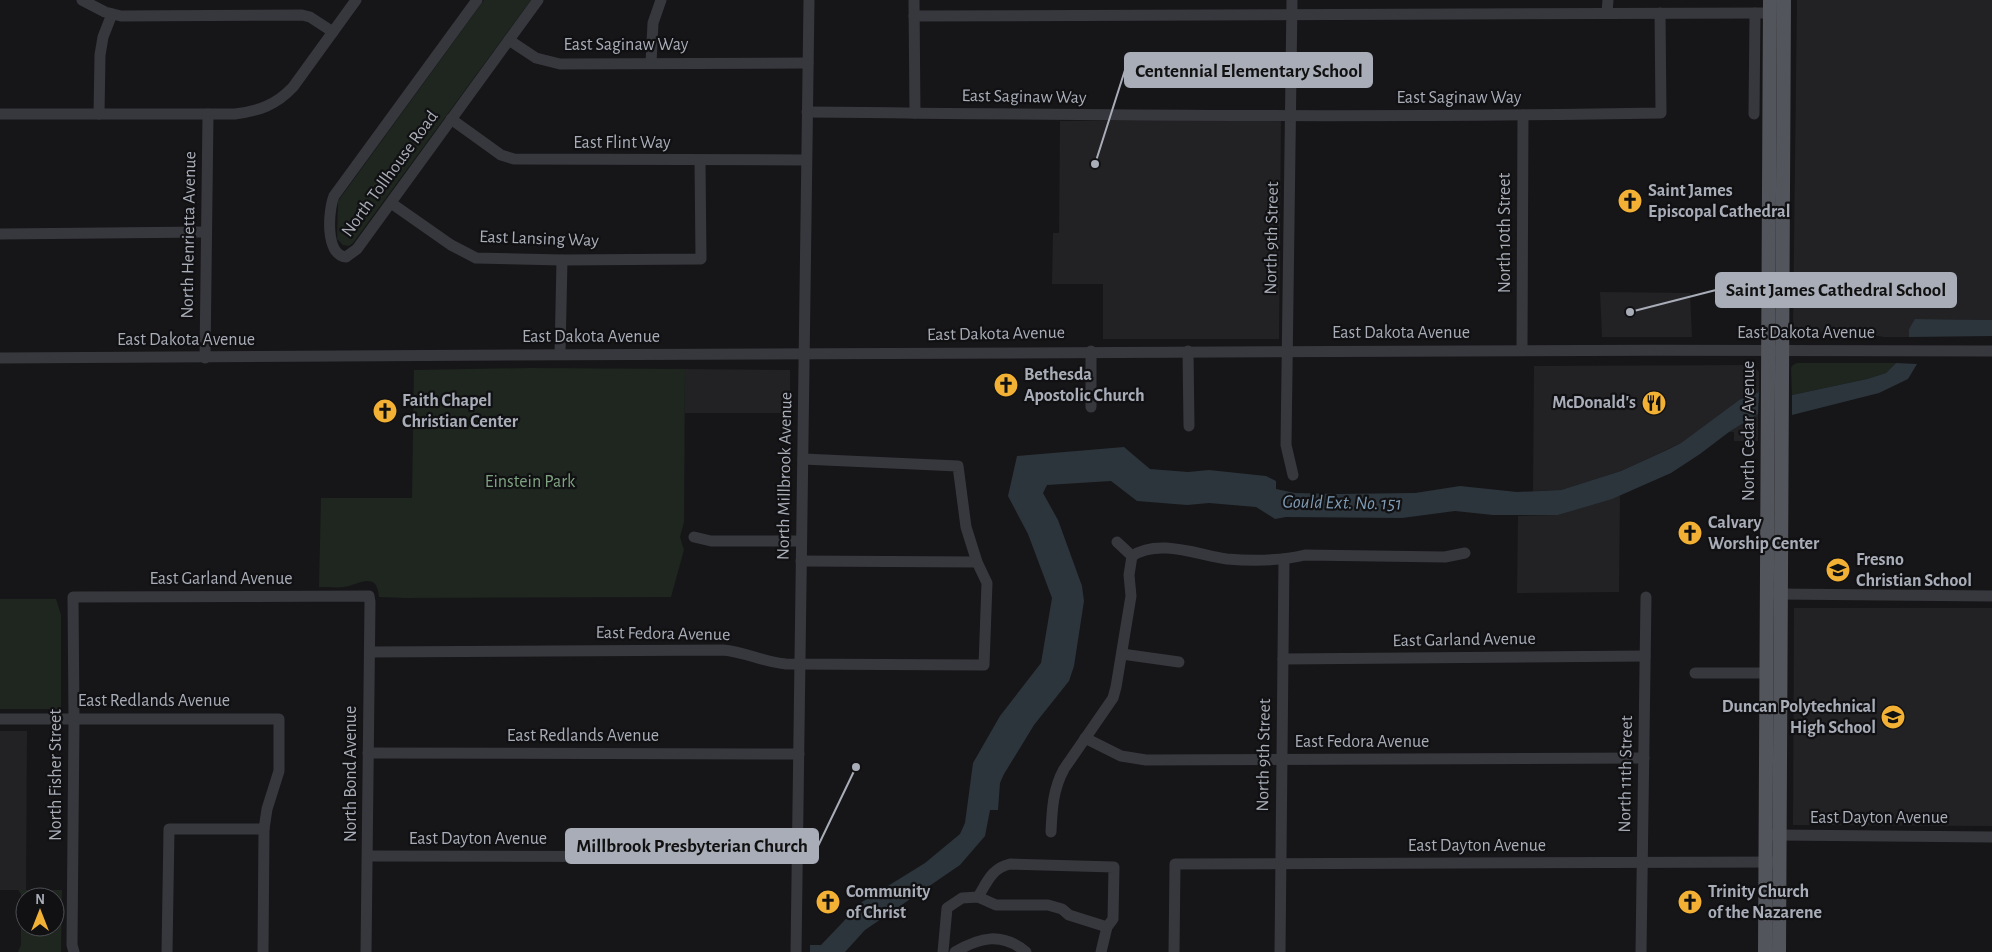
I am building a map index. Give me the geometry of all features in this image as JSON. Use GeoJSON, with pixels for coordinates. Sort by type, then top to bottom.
{"type":"FeatureCollection","features":[{"type":"Feature","properties":{"kind":"main road","name":"North Cedar Avenue"},"geometry":{"type":"LineString","coordinates":[[1779,952],[1780,862],[1773,835],[1766,673],[1775,350],[1783,183],[1784,0]]}},
{"type":"Feature","properties":{"kind":"main road","name":"North Cedar Avenue"},"geometry":{"type":"LineString","coordinates":[[1765,952],[1765,862],[1773,835],[1781,594],[1769,97],[1770,6]]}},
{"type":"Feature","properties":{"kind":"main road"},"geometry":{"type":"LineString","coordinates":[[1770,6],[1776,20],[1776,69],[1779,81],[1784,87]]}},
{"type":"Feature","properties":{"kind":"main road"},"geometry":{"type":"LineString","coordinates":[[1769,97],[1776,109],[1776,172],[1777,178],[1783,183]]}},
{"type":"Feature","properties":{"kind":"street"},"geometry":{"type":"LineString","coordinates":[[0,114],[208,114],[252,112],[268,107],[282,98],[293,87],[356,0]]}},
{"type":"Feature","properties":{"kind":"street","name":"North Tollhouse Road"},"geometry":{"type":"LineString","coordinates":[[477,0],[334,196],[331,204],[331,242],[336,254],[346,257],[352,254],[538,0]]}},
{"type":"Feature","properties":{"kind":"street"},"geometry":{"type":"LineString","coordinates":[[651,63],[653,23],[661,0]]}},
{"type":"Feature","properties":{"kind":"street","name":"North Millbrook Avenue"},"geometry":{"type":"LineString","coordinates":[[796,952],[808,0]]}},
{"type":"Feature","properties":{"kind":"street"},"geometry":{"type":"LineString","coordinates":[[914,0],[915,113]]}},
{"type":"Feature","properties":{"kind":"street","name":"North 9th Street"},"geometry":{"type":"LineString","coordinates":[[1292,0],[1286,445],[1293,475]]}},
{"type":"Feature","properties":{"kind":"street"},"geometry":{"type":"LineString","coordinates":[[1608,0],[1608,13]]}},
{"type":"Feature","properties":{"kind":"street"},"geometry":{"type":"LineString","coordinates":[[88,1],[112,14],[121,16],[302,15],[310,17],[333,32]]}},
{"type":"Feature","properties":{"kind":"street"},"geometry":{"type":"LineString","coordinates":[[914,16],[1755,13],[1770,6]]}},
{"type":"Feature","properties":{"kind":"street","name":"East Saginaw Way"},"geometry":{"type":"LineString","coordinates":[[807,112],[1523,115],[1661,112],[1660,13]]}},
{"type":"Feature","properties":{"kind":"street"},"geometry":{"type":"LineString","coordinates":[[1754,114],[1755,13]]}},
{"type":"Feature","properties":{"kind":"street"},"geometry":{"type":"LineString","coordinates":[[99,114],[100,54],[103,37],[112,14]]}},
{"type":"Feature","properties":{"kind":"street","name":"East Saginaw Way"},"geometry":{"type":"LineString","coordinates":[[509,40],[536,58],[560,64],[808,63]]}},
{"type":"Feature","properties":{"kind":"street","name":"North Henrietta Avenue"},"geometry":{"type":"LineString","coordinates":[[205,358],[208,114]]}},
{"type":"Feature","properties":{"kind":"street","name":"North 10th Street"},"geometry":{"type":"LineString","coordinates":[[1522,350],[1523,115]]}},
{"type":"Feature","properties":{"kind":"street","name":"East Flint Way"},"geometry":{"type":"LineString","coordinates":[[451,119],[501,155],[514,159],[806,160]]}},
{"type":"Feature","properties":{"kind":"street","name":"East Lansing Way"},"geometry":{"type":"LineString","coordinates":[[391,202],[451,245],[476,258],[562,260],[701,259],[700,160]]}},
{"type":"Feature","properties":{"kind":"street"},"geometry":{"type":"LineString","coordinates":[[0,234],[206,232]]}},
{"type":"Feature","properties":{"kind":"street"},"geometry":{"type":"LineString","coordinates":[[560,354],[562,260]]}},
{"type":"Feature","properties":{"kind":"street"},"geometry":{"type":"LineString","coordinates":[[1091,351],[1091,407]]}},
{"type":"Feature","properties":{"kind":"street","name":"East Dakota Avenue"},"geometry":{"type":"LineString","coordinates":[[0,358],[1091,351],[1992,351]]}},
{"type":"Feature","properties":{"kind":"street"},"geometry":{"type":"LineString","coordinates":[[1188,351],[1189,426]]}},
{"type":"Feature","properties":{"kind":"street"},"geometry":{"type":"LineString","coordinates":[[801,561],[977,562],[966,527],[958,466],[803,459]]}},
{"type":"Feature","properties":{"kind":"street"},"geometry":{"type":"LineString","coordinates":[[694,537],[711,541],[801,541]]}},
{"type":"Feature","properties":{"kind":"street"},"geometry":{"type":"LineString","coordinates":[[1117,542],[1132,556]]}},
{"type":"Feature","properties":{"kind":"street"},"geometry":{"type":"LineString","coordinates":[[1132,556],[1139,552],[1159,549],[1178,550],[1226,558],[1284,559],[1305,555],[1445,557],[1465,553]]}},
{"type":"Feature","properties":{"kind":"street"},"geometry":{"type":"LineString","coordinates":[[1051,832],[1053,795],[1057,781],[1113,698],[1131,596],[1129,575],[1132,556]]}},
{"type":"Feature","properties":{"kind":"street","name":"North 9th Street"},"geometry":{"type":"LineString","coordinates":[[1280,952],[1284,559]]}},
{"type":"Feature","properties":{"kind":"street","name":"East Fedora Avenue"},"geometry":{"type":"LineString","coordinates":[[370,652],[723,650],[768,661],[800,664],[984,665],[987,583],[977,562]]}},
{"type":"Feature","properties":{"kind":"street"},"geometry":{"type":"LineString","coordinates":[[1767,594],[1992,596]]}},
{"type":"Feature","properties":{"kind":"street","name":"East Garland Avenue"},"geometry":{"type":"LineString","coordinates":[[73,597],[369,596]]}},
{"type":"Feature","properties":{"kind":"street","name":"North Bond Avenue"},"geometry":{"type":"LineString","coordinates":[[366,952],[369,596]]}},
{"type":"Feature","properties":{"kind":"street","name":"North Fisher Street"},"geometry":{"type":"LineString","coordinates":[[73,597],[72,945],[74,952]]}},
{"type":"Feature","properties":{"kind":"street","name":"North 11th Street"},"geometry":{"type":"LineString","coordinates":[[1641,952],[1646,597]]}},
{"type":"Feature","properties":{"kind":"street"},"geometry":{"type":"LineString","coordinates":[[1122,654],[1179,662]]}},
{"type":"Feature","properties":{"kind":"street","name":"East Garland Avenue"},"geometry":{"type":"LineString","coordinates":[[1283,659],[1645,656]]}},
{"type":"Feature","properties":{"kind":"street"},"geometry":{"type":"LineString","coordinates":[[1695,673],[1766,673]]}},
{"type":"Feature","properties":{"kind":"street","name":"East Redlands Avenue"},"geometry":{"type":"LineString","coordinates":[[0,719],[278,718],[279,771],[267,809],[264,829]]}},
{"type":"Feature","properties":{"kind":"street","name":"East Fedora Avenue"},"geometry":{"type":"LineString","coordinates":[[1085,738],[1110,752],[1132,759],[1644,758]]}},
{"type":"Feature","properties":{"kind":"street","name":"East Redlands Avenue"},"geometry":{"type":"LineString","coordinates":[[368,753],[799,754]]}},
{"type":"Feature","properties":{"kind":"street"},"geometry":{"type":"LineString","coordinates":[[167,952],[168,829],[264,829],[263,952]]}},
{"type":"Feature","properties":{"kind":"street","name":"East Dayton Avenue"},"geometry":{"type":"LineString","coordinates":[[1773,835],[1992,837]]}},
{"type":"Feature","properties":{"kind":"street","name":"East Dayton Avenue"},"geometry":{"type":"LineString","coordinates":[[368,856],[798,857]]}},
{"type":"Feature","properties":{"kind":"street","name":"East Dayton Avenue"},"geometry":{"type":"LineString","coordinates":[[1174,952],[1175,864],[1780,862]]}},
{"type":"Feature","properties":{"kind":"street"},"geometry":{"type":"LineString","coordinates":[[978,897],[999,866],[1010,864],[1114,867],[1113,919],[1107,927],[1101,952]]}},
{"type":"Feature","properties":{"kind":"street"},"geometry":{"type":"LineString","coordinates":[[943,952],[947,908],[962,898],[978,897],[996,905],[1048,906],[1107,927]]}},
{"type":"Feature","properties":{"kind":"street"},"geometry":{"type":"LineString","coordinates":[[956,952],[981,939],[1003,939],[1026,952]]}},
{"type":"Feature","properties":{"kind":"shaded area"},"geometry":{"type":"Polygon","coordinates":[[[1797,0],[1992,0],[1992,320],[1916,319],[1909,329],[1909,337],[1884,337],[1860,333],[1797,332],[1793,327],[1797,0]]]}},
{"type":"Feature","properties":{"kind":"shaded area"},"geometry":{"type":"Polygon","coordinates":[[[1281,119],[1279,339],[1103,339],[1103,284],[1052,284],[1053,233],[1059,233],[1060,121],[1281,119]]]}},
{"type":"Feature","properties":{"kind":"shaded area"},"geometry":{"type":"Polygon","coordinates":[[[1600,292],[1690,293],[1692,337],[1602,337],[1600,292]]]}},
{"type":"Feature","properties":{"kind":"shaded area"},"geometry":{"type":"Polygon","coordinates":[[[1753,365],[1759,372],[1759,392],[1739,400],[1681,443],[1621,471],[1561,490],[1533,491],[1534,366],[1753,365]]]}},
{"type":"Feature","properties":{"kind":"shaded area"},"geometry":{"type":"Polygon","coordinates":[[[685,369],[790,370],[790,413],[685,413],[685,369]]]}},
{"type":"Feature","properties":{"kind":"shaded area"},"geometry":{"type":"Polygon","coordinates":[[[1758,414],[1758,441],[1734,441],[1734,432],[1729,432],[1758,414]]]}},
{"type":"Feature","properties":{"kind":"shaded area"},"geometry":{"type":"Polygon","coordinates":[[[1620,495],[1619,592],[1517,593],[1518,516],[1558,515],[1620,495]]]}},
{"type":"Feature","properties":{"kind":"shaded area","name":"Duncan Polytechnical High School"},"geometry":{"type":"Polygon","coordinates":[[[1794,608],[1992,608],[1992,826],[1793,825],[1794,608]]]}},
{"type":"Feature","properties":{"kind":"shaded area"},"geometry":{"type":"Polygon","coordinates":[[[0,731],[27,731],[26,887],[15,887],[15,890],[0,890],[0,731]]]}},
{"type":"Feature","properties":{"kind":"green space"},"geometry":{"type":"Polygon","coordinates":[[[484,0],[531,0],[353,243],[349,246],[343,245],[337,239],[338,201],[484,0]]]}},
{"type":"Feature","properties":{"kind":"green space"},"geometry":{"type":"Polygon","coordinates":[[[1797,363],[1896,363],[1886,373],[1867,379],[1792,395],[1791,368],[1797,363]]]}},
{"type":"Feature","properties":{"kind":"green space","name":"Einstein Park"},"geometry":{"type":"Polygon","coordinates":[[[530,368],[685,369],[684,522],[680,537],[684,550],[671,597],[405,598],[379,597],[375,583],[370,581],[344,587],[319,587],[321,498],[412,498],[414,370],[530,368]]]}},
{"type":"Feature","properties":{"kind":"green space"},"geometry":{"type":"Polygon","coordinates":[[[0,599],[56,599],[61,615],[61,709],[0,709],[0,599]]]}},
{"type":"Feature","properties":{"kind":"green space"},"geometry":{"type":"Polygon","coordinates":[[[21,937],[61,937],[61,952],[18,952],[21,945],[21,937]]]}},
{"type":"Feature","properties":{"kind":"water"},"geometry":{"type":"Polygon","coordinates":[[[1915,319],[1992,320],[1992,336],[1909,337],[1909,329],[1915,319]]]}},
{"type":"Feature","properties":{"kind":"water"},"geometry":{"type":"Polygon","coordinates":[[[1896,363],[1917,364],[1908,379],[1879,393],[1792,415],[1792,395],[1867,379],[1886,373],[1896,363]]]}},
{"type":"Feature","properties":{"kind":"water","name":"Gould Ext. No. 151"},"geometry":{"type":"Polygon","coordinates":[[[1759,392],[1758,414],[1671,473],[1612,499],[1558,515],[1493,515],[1455,511],[1402,518],[1286,517],[1275,519],[1256,507],[1209,503],[1187,505],[1137,501],[1111,481],[1047,485],[1043,493],[1058,520],[1082,586],[1084,601],[1074,666],[1069,681],[1034,725],[1004,774],[1000,783],[998,810],[990,810],[985,836],[960,865],[865,930],[845,952],[810,952],[810,945],[821,945],[862,902],[925,863],[960,834],[965,823],[973,763],[1000,716],[1041,663],[1052,598],[1028,534],[1008,496],[1017,456],[1124,447],[1150,469],[1188,472],[1209,470],[1266,476],[1276,481],[1276,489],[1295,493],[1415,493],[1460,486],[1517,492],[1561,490],[1621,471],[1669,449],[1681,443],[1739,400],[1759,392]]]}},
{"type":"Feature","properties":{"kind":"place","name":"Centennial Elementary School"},"geometry":{"type":"Point","coordinates":[1095,164]}},
{"type":"Feature","properties":{"kind":"place","name":"Saint James Episcopal Cathedral"},"geometry":{"type":"Point","coordinates":[1630,201]}},
{"type":"Feature","properties":{"kind":"place","name":"Saint James Cathedral School"},"geometry":{"type":"Point","coordinates":[1630,312]}},
{"type":"Feature","properties":{"kind":"place","name":"Bethesda Apostolic Church"},"geometry":{"type":"Point","coordinates":[1006,385]}},
{"type":"Feature","properties":{"kind":"place","name":"McDonald's"},"geometry":{"type":"Point","coordinates":[1654,403]}},
{"type":"Feature","properties":{"kind":"place","name":"Faith Chapel Christian Center"},"geometry":{"type":"Point","coordinates":[385,411]}},
{"type":"Feature","properties":{"kind":"place","name":"Calvary Worship Center"},"geometry":{"type":"Point","coordinates":[1690,533]}},
{"type":"Feature","properties":{"kind":"place","name":"Fresno Christian School"},"geometry":{"type":"Point","coordinates":[1838,570]}},
{"type":"Feature","properties":{"kind":"place","name":"Duncan Polytechnical High School"},"geometry":{"type":"Point","coordinates":[1893,717]}},
{"type":"Feature","properties":{"kind":"place","name":"Millbrook Presbyterian Church"},"geometry":{"type":"Point","coordinates":[856,767]}},
{"type":"Feature","properties":{"kind":"place","name":"Community of Christ"},"geometry":{"type":"Point","coordinates":[828,902]}},
{"type":"Feature","properties":{"kind":"place","name":"Trinity Church of the Nazarene"},"geometry":{"type":"Point","coordinates":[1690,902]}}]}
